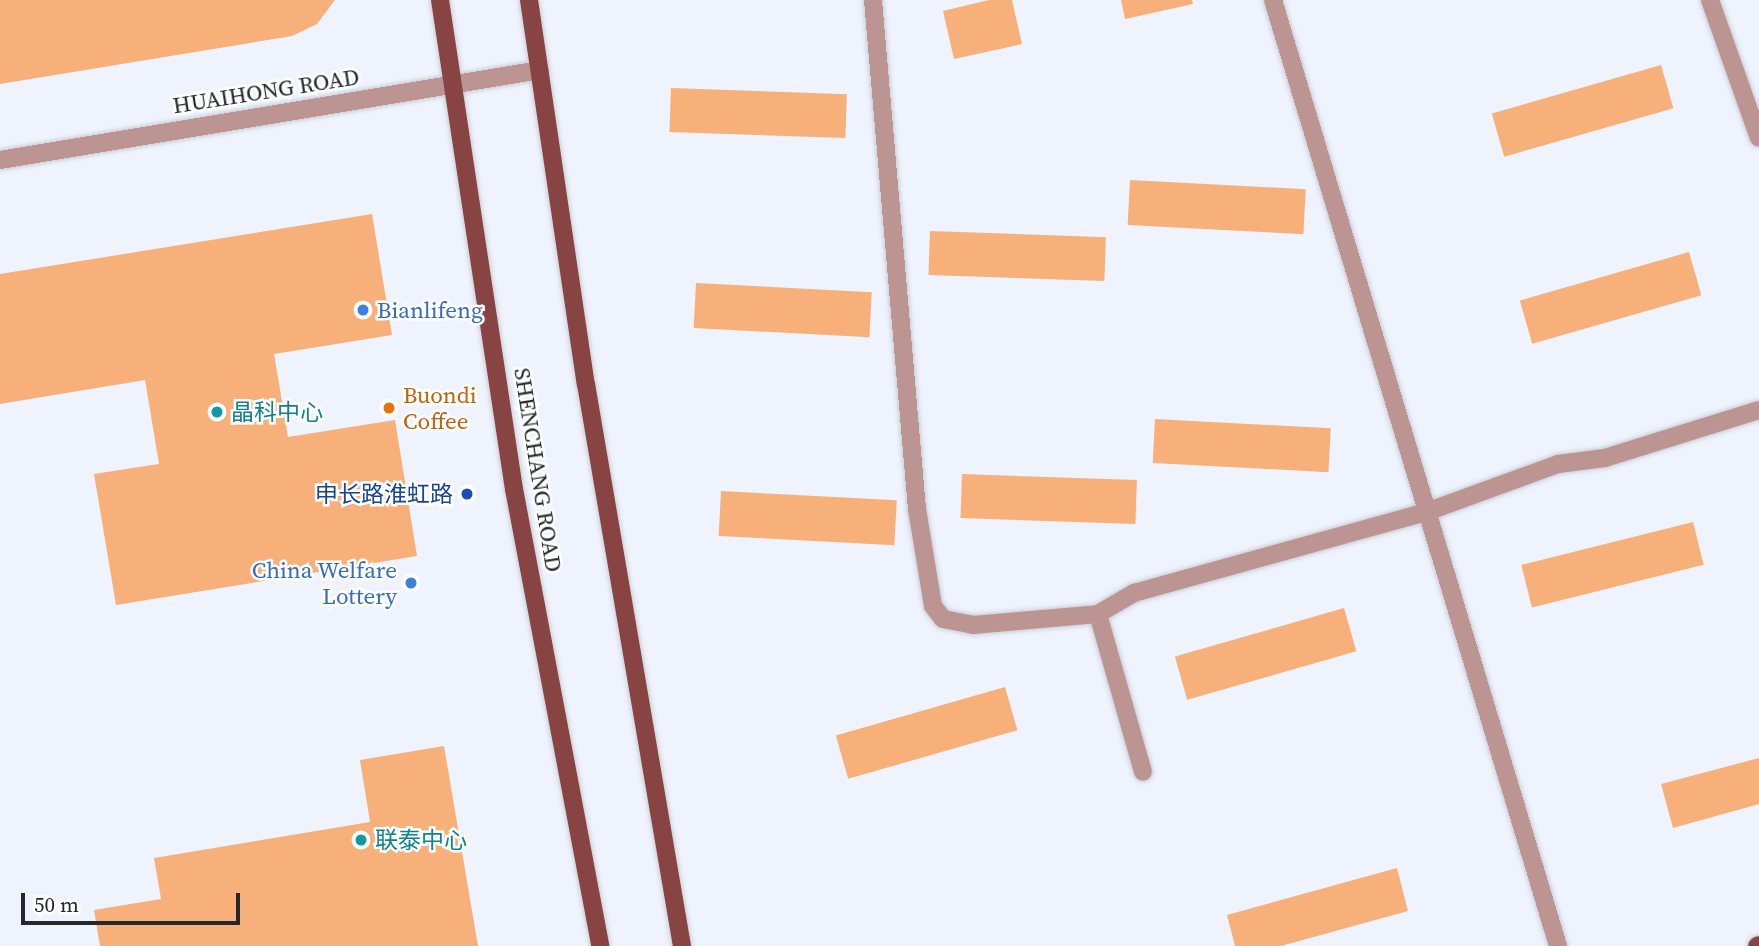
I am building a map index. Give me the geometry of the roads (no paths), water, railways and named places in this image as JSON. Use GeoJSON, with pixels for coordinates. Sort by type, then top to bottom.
{"type":"FeatureCollection","features":[{"type":"Feature","properties":{"kind":"main road","name":"SHENCHANG ROAD"},"geometry":{"type":"LineString","coordinates":[[440,0],[514,489],[600,946]]}},
{"type":"Feature","properties":{"kind":"main road"},"geometry":{"type":"LineString","coordinates":[[529,0],[586,384],[682,946]]}},
{"type":"Feature","properties":{"kind":"street"},"geometry":{"type":"LineString","coordinates":[[873,0],[917,509],[933,606],[943,619],[973,625],[1098,614],[1134,593],[1429,511],[1558,464],[1605,458],[1759,410]]}},
{"type":"Feature","properties":{"kind":"street"},"geometry":{"type":"LineString","coordinates":[[1273,0],[1558,946]]}},
{"type":"Feature","properties":{"kind":"street"},"geometry":{"type":"LineString","coordinates":[[1710,0],[1759,138]]}},
{"type":"Feature","properties":{"kind":"street","name":"HUAIHONG ROAD"},"geometry":{"type":"LineString","coordinates":[[0,160],[540,70]]}},
{"type":"Feature","properties":{"kind":"street"},"geometry":{"type":"LineString","coordinates":[[1098,614],[1143,772]]}},
{"type":"Feature","properties":{"kind":"place","name":"Bianlifeng"},"geometry":{"type":"Point","coordinates":[363,310]}},
{"type":"Feature","properties":{"kind":"place","name":"Buondi Coffee"},"geometry":{"type":"Point","coordinates":[389,408]}},
{"type":"Feature","properties":{"kind":"place","name":"晶科中心"},"geometry":{"type":"Point","coordinates":[217,412]}},
{"type":"Feature","properties":{"kind":"place","name":"申长路淮虹路"},"geometry":{"type":"Point","coordinates":[467,494]}},
{"type":"Feature","properties":{"kind":"place","name":"China Welfare Lottery"},"geometry":{"type":"Point","coordinates":[411,583]}},
{"type":"Feature","properties":{"kind":"place","name":"联泰中心"},"geometry":{"type":"Point","coordinates":[361,840]}}]}
